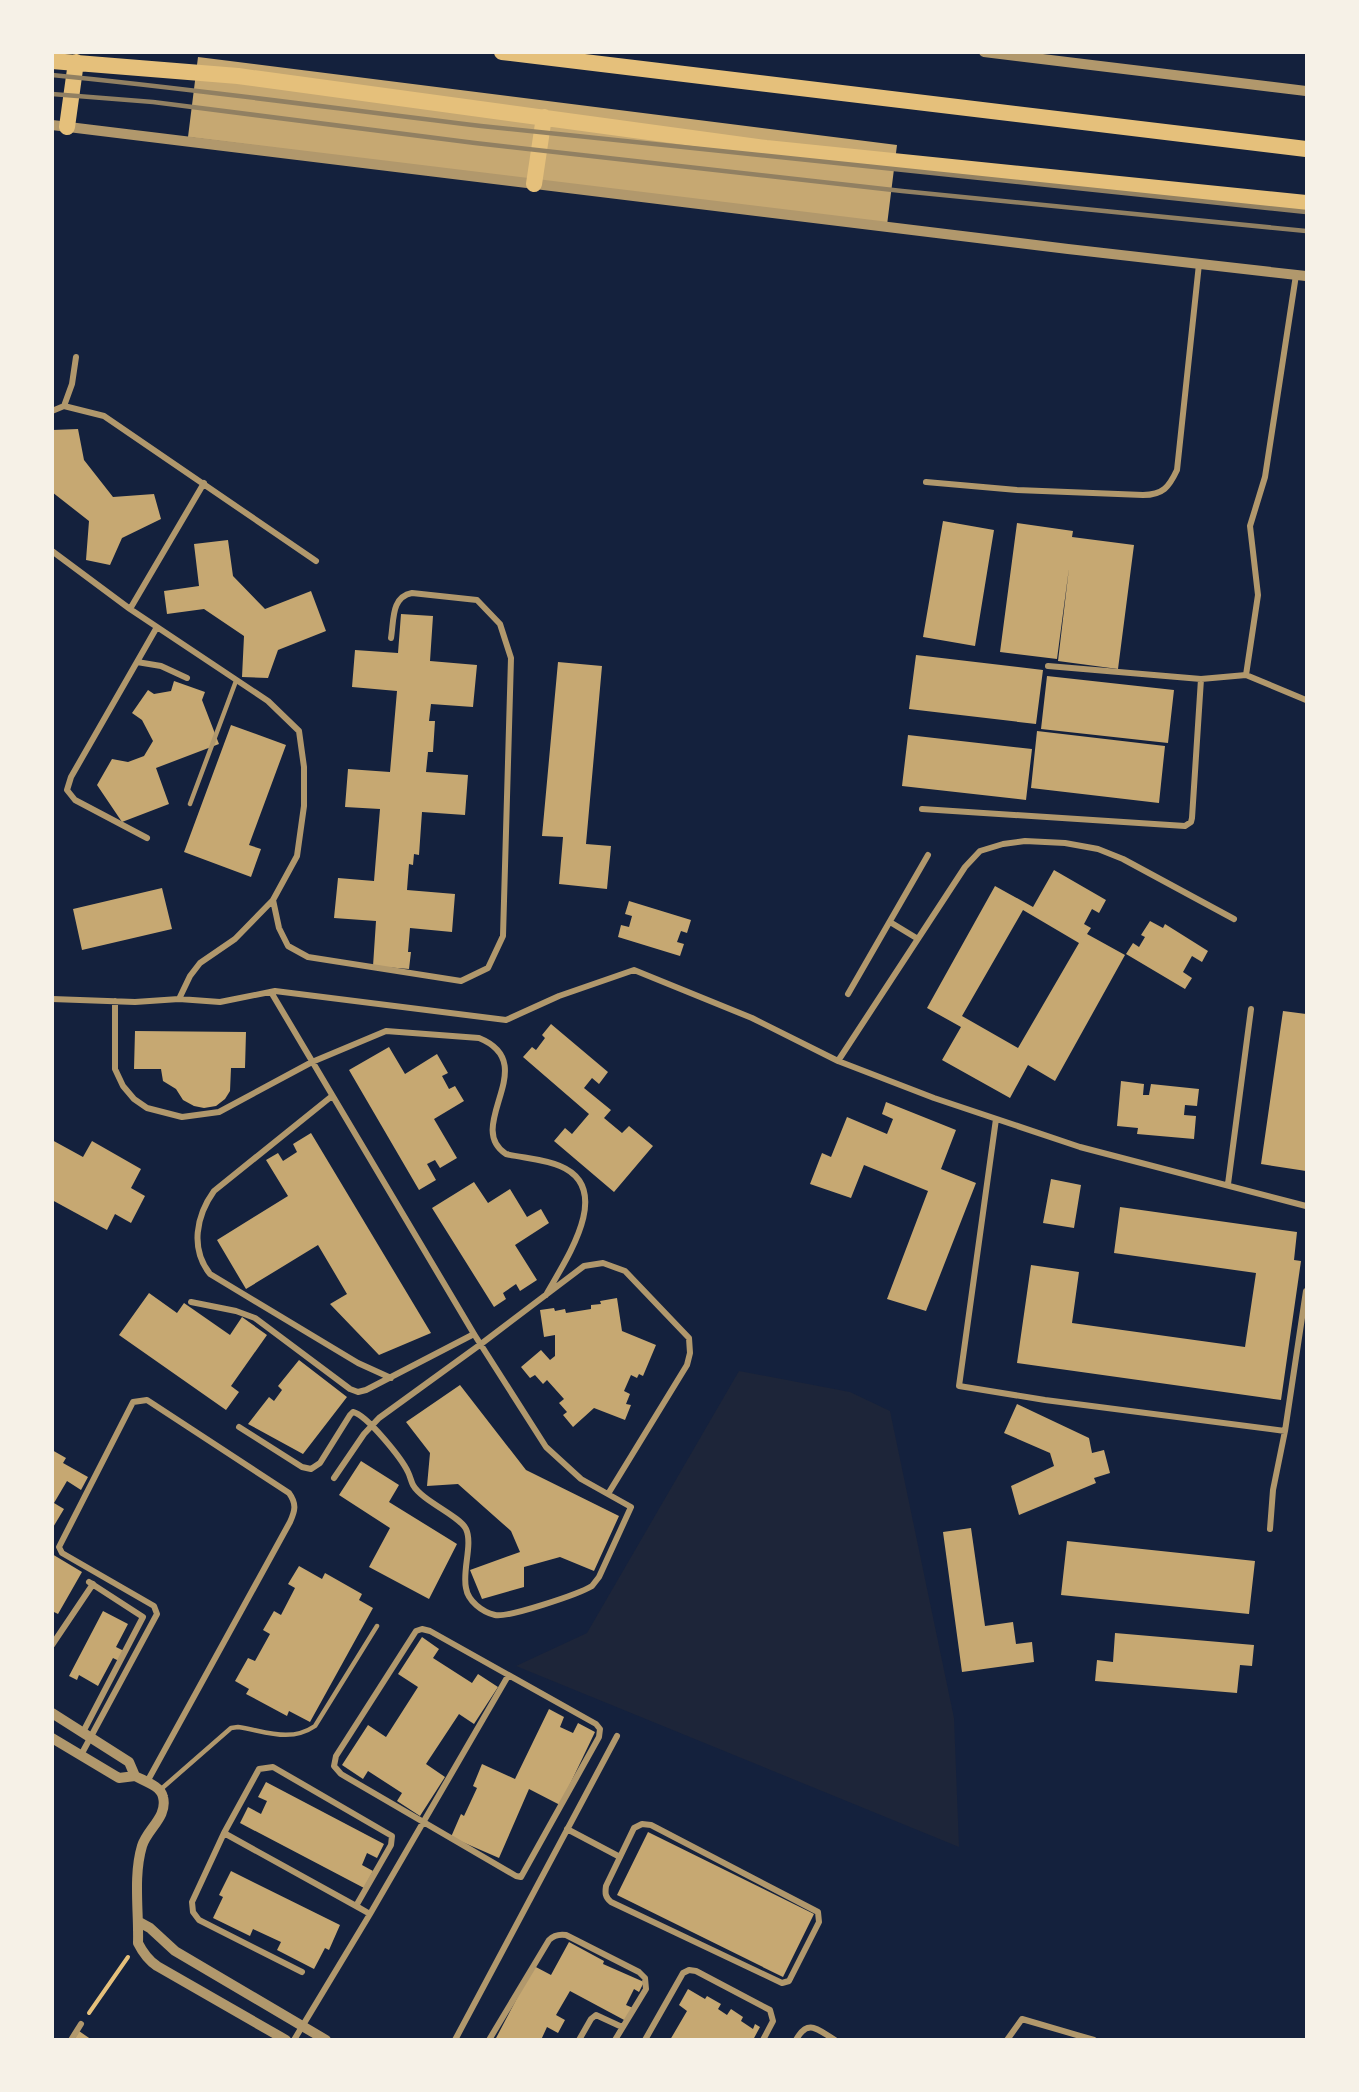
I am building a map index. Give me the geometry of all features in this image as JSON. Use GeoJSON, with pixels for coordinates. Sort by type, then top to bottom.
{"type":"FeatureCollection","features":[{"type":"Feature","properties":{"kind":"highway"},"geometry":{"type":"LineString","coordinates":[[502,52],[1306,149]]}},
{"type":"Feature","properties":{"kind":"highway"},"geometry":{"type":"LineString","coordinates":[[52,61],[238,76],[766,147],[1306,203]]}},
{"type":"Feature","properties":{"kind":"highway"},"geometry":{"type":"LineString","coordinates":[[60,126],[76,62]]}},
{"type":"Feature","properties":{"kind":"highway"},"geometry":{"type":"LineString","coordinates":[[534,184],[544,117]]}},
{"type":"Feature","properties":{"kind":"street"},"geometry":{"type":"LineString","coordinates":[[984,52],[1306,91]]}},
{"type":"Feature","properties":{"kind":"street"},"geometry":{"type":"LineString","coordinates":[[60,126],[1301,276],[1265,477],[1250,526],[1258,595],[1246,675]]}},
{"type":"Feature","properties":{"kind":"street"},"geometry":{"type":"LineString","coordinates":[[926,482],[1017,490],[1143,495],[1153,495],[1163,490],[1172,482],[1177,470],[1199,264]]}},
{"type":"Feature","properties":{"kind":"street"},"geometry":{"type":"LineString","coordinates":[[64,406],[72,384],[76,357]]}},
{"type":"Feature","properties":{"kind":"street"},"geometry":{"type":"LineString","coordinates":[[52,411],[64,406],[104,416],[316,561]]}},
{"type":"Feature","properties":{"kind":"street"},"geometry":{"type":"LineString","coordinates":[[130,609],[204,483]]}},
{"type":"Feature","properties":{"kind":"street"},"geometry":{"type":"LineString","coordinates":[[52,551],[130,609],[268,701],[298,731],[304,767],[304,806],[297,856],[273,900],[235,939],[200,963],[190,976],[179,999]]}},
{"type":"Feature","properties":{"kind":"street"},"geometry":{"type":"LineString","coordinates":[[273,900],[279,928],[288,946],[308,957],[460,981],[488,968],[503,936],[512,658],[500,624],[477,600],[412,593],[403,595],[396,603],[392,638]]}},
{"type":"Feature","properties":{"kind":"street"},"geometry":{"type":"LineString","coordinates":[[147,838],[75,800],[68,790],[70,777],[157,627]]}},
{"type":"Feature","properties":{"kind":"street"},"geometry":{"type":"LineString","coordinates":[[137,662],[161,666],[187,678]]}},
{"type":"Feature","properties":{"kind":"street"},"geometry":{"type":"LineString","coordinates":[[1048,666],[1201,679],[1246,675],[1306,700]]}},
{"type":"Feature","properties":{"kind":"street"},"geometry":{"type":"LineString","coordinates":[[922,809],[1185,826],[1191,822],[1192,818],[1201,679]]}},
{"type":"Feature","properties":{"kind":"street"},"geometry":{"type":"LineString","coordinates":[[838,1061],[965,867],[980,851],[1003,844],[1025,841],[1065,843],[1098,849],[1123,859],[1234,919]]}},
{"type":"Feature","properties":{"kind":"street"},"geometry":{"type":"LineString","coordinates":[[848,993],[928,855]]}},
{"type":"Feature","properties":{"kind":"street"},"geometry":{"type":"LineString","coordinates":[[890,922],[918,939]]}},
{"type":"Feature","properties":{"kind":"street"},"geometry":{"type":"LineString","coordinates":[[52,999],[135,1002],[179,999],[220,1002],[271,992],[506,1020],[559,996],[634,970],[752,1018],[838,1061],[934,1098],[1080,1147],[1306,1206]]}},
{"type":"Feature","properties":{"kind":"street"},"geometry":{"type":"LineString","coordinates":[[238,1427],[308,1469],[320,1463],[352,1413],[357,1413],[372,1425],[404,1466],[417,1490],[464,1525],[468,1537],[465,1582],[467,1594],[477,1606],[494,1615],[519,1612],[588,1589],[595,1583],[631,1507],[581,1479],[546,1447],[474,1334],[271,992]]}},
{"type":"Feature","properties":{"kind":"street"},"geometry":{"type":"LineString","coordinates":[[115,1001],[115,1069],[123,1086],[134,1099],[147,1108],[182,1117],[219,1112],[312,1062],[386,1031],[479,1038],[497,1048],[505,1064],[505,1079],[492,1125],[495,1142],[506,1154],[561,1166],[578,1179],[585,1191],[587,1205],[584,1221],[566,1260],[546,1295]]}},
{"type":"Feature","properties":{"kind":"street"},"geometry":{"type":"LineString","coordinates":[[1228,1184],[1251,1009]]}},
{"type":"Feature","properties":{"kind":"street"},"geometry":{"type":"LineString","coordinates":[[332,1096],[214,1191],[205,1203],[200,1217],[197,1244],[199,1257],[210,1274],[358,1363],[391,1378]]}},
{"type":"Feature","properties":{"kind":"street"},"geometry":{"type":"LineString","coordinates":[[996,1119],[959,1386],[1045,1400],[1285,1431]]}},
{"type":"Feature","properties":{"kind":"street"},"geometry":{"type":"LineString","coordinates":[[334,1478],[372,1425],[584,1266],[603,1263],[625,1271],[689,1338],[690,1353],[687,1365],[608,1494]]}},
{"type":"Feature","properties":{"kind":"street"},"geometry":{"type":"LineString","coordinates":[[1270,1529],[1273,1490],[1285,1431],[1306,1291]]}},
{"type":"Feature","properties":{"kind":"street"},"geometry":{"type":"LineString","coordinates":[[191,1302],[236,1311],[255,1318],[354,1391],[366,1390],[474,1334]]}},
{"type":"Feature","properties":{"kind":"street"},"geometry":{"type":"LineString","coordinates":[[87,1735],[157,1614],[154,1606],[62,1553],[58,1547],[133,1402],[147,1400],[289,1493],[294,1500],[295,1507],[290,1522],[147,1783]]}},
{"type":"Feature","properties":{"kind":"street"},"geometry":{"type":"LineString","coordinates":[[52,1646],[91,1583],[143,1617],[87,1735],[81,1755]]}},
{"type":"Feature","properties":{"kind":"street"},"geometry":{"type":"LineString","coordinates":[[419,1630],[430,1631],[507,1676],[596,1724],[600,1730],[599,1737],[521,1877],[423,1823],[336,1771],[334,1766],[336,1756],[419,1630]]}},
{"type":"Feature","properties":{"kind":"street"},"geometry":{"type":"LineString","coordinates":[[294,2040],[370,1914],[507,1676]]}},
{"type":"Feature","properties":{"kind":"street"},"geometry":{"type":"LineString","coordinates":[[52,1713],[129,1762],[135,1776],[160,1790],[163,1797],[163,1813],[141,1849],[138,1876],[138,1943],[148,1960],[286,2040]]}},
{"type":"Feature","properties":{"kind":"street"},"geometry":{"type":"LineString","coordinates":[[455,2040],[617,1736]]}},
{"type":"Feature","properties":{"kind":"street"},"geometry":{"type":"LineString","coordinates":[[52,1738],[119,1778],[135,1776]]}},
{"type":"Feature","properties":{"kind":"street"},"geometry":{"type":"LineString","coordinates":[[302,1972],[199,1920],[195,1917],[192,1902],[256,1772],[263,1767],[273,1767],[392,1836],[391,1845],[356,1906]]}},
{"type":"Feature","properties":{"kind":"street"},"geometry":{"type":"LineString","coordinates":[[642,1824],[651,1825],[816,1910],[819,1922],[791,1979],[787,1983],[782,1983],[611,1902],[605,1894],[606,1886],[620,1857],[634,1828],[642,1824]]}},
{"type":"Feature","properties":{"kind":"street"},"geometry":{"type":"LineString","coordinates":[[567,1829],[620,1857]]}},
{"type":"Feature","properties":{"kind":"street"},"geometry":{"type":"LineString","coordinates":[[224,1833],[370,1914]]}},
{"type":"Feature","properties":{"kind":"street"},"geometry":{"type":"LineString","coordinates":[[139,1922],[150,1928],[175,1951],[326,2040]]}},
{"type":"Feature","properties":{"kind":"street"},"geometry":{"type":"LineString","coordinates":[[489,2040],[549,1940],[557,1935],[566,1935],[643,1975],[646,1989],[615,2040]]}},
{"type":"Feature","properties":{"kind":"street"},"geometry":{"type":"LineString","coordinates":[[645,2040],[683,1973],[689,1970],[696,1971],[770,2010],[773,2021],[763,2040]]}},
{"type":"Feature","properties":{"kind":"street"},"geometry":{"type":"LineString","coordinates":[[579,2040],[591,2019],[596,2015],[622,2027]]}},
{"type":"Feature","properties":{"kind":"street"},"geometry":{"type":"LineString","coordinates":[[1007,2040],[1023,2019],[1095,2040]]}},
{"type":"Feature","properties":{"kind":"street"},"geometry":{"type":"LineString","coordinates":[[71,2040],[81,2024]]}},
{"type":"Feature","properties":{"kind":"street"},"geometry":{"type":"LineString","coordinates":[[796,2040],[806,2027],[813,2027],[835,2040]]}},
{"type":"Feature","properties":{"kind":"lane"},"geometry":{"type":"LineString","coordinates":[[190,804],[236,681]]}},
{"type":"Feature","properties":{"kind":"lane"},"geometry":{"type":"LineString","coordinates":[[160,1790],[231,1728],[238,1727],[295,1736],[315,1726],[377,1626]]}},
{"type":"Feature","properties":{"kind":"path"},"geometry":{"type":"LineString","coordinates":[[81,2024],[138,1943]]}},
{"type":"Feature","properties":{"kind":"shaded area"},"geometry":{"type":"Polygon","coordinates":[[[739,1371],[850,1392],[890,1411],[954,1718],[959,1847],[516,1666],[587,1633],[739,1371]]]}},
{"type":"Feature","properties":{"kind":"building"},"geometry":{"type":"Polygon","coordinates":[[[198,57],[897,145],[887,225],[188,137],[198,57]]]}},
{"type":"Feature","properties":{"kind":"building"},"geometry":{"type":"Polygon","coordinates":[[[78,429],[84,460],[113,497],[154,494],[161,519],[122,538],[110,565],[86,560],[89,521],[52,492],[52,430],[78,429]]]}},
{"type":"Feature","properties":{"kind":"building"},"geometry":{"type":"Polygon","coordinates":[[[943,521],[994,530],[975,646],[923,637],[943,521]]]}},
{"type":"Feature","properties":{"kind":"building"},"geometry":{"type":"Polygon","coordinates":[[[1017,523],[1073,531],[1072,537],[1134,545],[1118,669],[1058,661],[1069,568],[1057,659],[1000,652],[1017,523]]]}},
{"type":"Feature","properties":{"kind":"building"},"geometry":{"type":"Polygon","coordinates":[[[228,540],[233,576],[265,609],[311,591],[326,631],[278,650],[268,678],[242,677],[244,636],[204,609],[167,614],[164,591],[199,586],[194,544],[228,540]]]}},
{"type":"Feature","properties":{"kind":"building"},"geometry":{"type":"Polygon","coordinates":[[[401,614],[433,616],[430,661],[477,665],[473,707],[431,704],[429,721],[435,721],[433,752],[428,752],[426,772],[468,775],[465,815],[422,812],[419,855],[414,854],[413,865],[409,864],[407,890],[455,894],[452,932],[410,928],[409,969],[373,966],[376,921],[334,918],[338,878],[374,881],[380,809],[345,807],[348,769],[390,772],[397,691],[352,687],[355,650],[398,653],[401,614]]]}},
{"type":"Feature","properties":{"kind":"building"},"geometry":{"type":"Polygon","coordinates":[[[916,655],[1043,670],[1036,724],[909,709],[916,655]]]}},
{"type":"Feature","properties":{"kind":"building"},"geometry":{"type":"Polygon","coordinates":[[[558,662],[602,666],[586,844],[611,846],[607,889],[559,884],[563,837],[542,836],[558,662]]]}},
{"type":"Feature","properties":{"kind":"building"},"geometry":{"type":"Polygon","coordinates":[[[1047,676],[1174,690],[1168,743],[1041,729],[1047,676]]]}},
{"type":"Feature","properties":{"kind":"building"},"geometry":{"type":"Polygon","coordinates":[[[174,681],[205,692],[202,700],[219,744],[156,768],[169,804],[122,822],[97,785],[112,759],[128,762],[144,756],[153,741],[142,720],[132,713],[148,690],[154,694],[171,691],[174,681]]]}},
{"type":"Feature","properties":{"kind":"building"},"geometry":{"type":"Polygon","coordinates":[[[231,725],[286,745],[249,845],[261,849],[251,877],[184,852],[231,725]]]}},
{"type":"Feature","properties":{"kind":"building"},"geometry":{"type":"Polygon","coordinates":[[[1037,731],[1165,746],[1159,803],[1031,788],[1037,731]]]}},
{"type":"Feature","properties":{"kind":"building"},"geometry":{"type":"Polygon","coordinates":[[[908,735],[1032,749],[1026,800],[902,786],[908,735]]]}},
{"type":"Feature","properties":{"kind":"building"},"geometry":{"type":"Polygon","coordinates":[[[1054,870],[1106,900],[1099,913],[1092,909],[1084,924],[1091,928],[1087,934],[1125,955],[1055,1081],[1028,1065],[1010,1098],[942,1060],[961,1027],[927,1008],[995,886],[1033,907],[1054,870]],[[1023,910],[962,1016],[1018,1048],[1079,943],[1023,910]]]}},
{"type":"Feature","properties":{"kind":"building"},"geometry":{"type":"Polygon","coordinates":[[[162,888],[172,929],[82,950],[73,909],[162,888]]]}},
{"type":"Feature","properties":{"kind":"building"},"geometry":{"type":"Polygon","coordinates":[[[629,901],[691,920],[687,933],[681,931],[677,942],[684,944],[680,956],[618,937],[621,925],[629,927],[632,916],[625,914],[629,901]]]}},
{"type":"Feature","properties":{"kind":"building"},"geometry":{"type":"Polygon","coordinates":[[[1150,921],[1163,928],[1165,924],[1208,951],[1202,962],[1192,956],[1183,972],[1192,978],[1185,989],[1126,954],[1133,943],[1139,947],[1145,937],[1141,935],[1150,921]]]}},
{"type":"Feature","properties":{"kind":"building"},"geometry":{"type":"Polygon","coordinates":[[[1283,1011],[1306,1014],[1306,1171],[1261,1164],[1283,1011]]]}},
{"type":"Feature","properties":{"kind":"building"},"geometry":{"type":"Polygon","coordinates":[[[551,1024],[608,1072],[599,1084],[592,1078],[584,1088],[611,1110],[604,1118],[622,1133],[629,1126],[653,1146],[614,1192],[554,1141],[565,1128],[572,1134],[589,1114],[523,1057],[532,1047],[536,1050],[545,1038],[542,1035],[551,1024]]]}},
{"type":"Feature","properties":{"kind":"building"},"geometry":{"type":"Polygon","coordinates":[[[135,1031],[246,1032],[245,1068],[231,1068],[230,1091],[225,1099],[216,1106],[204,1108],[194,1106],[183,1100],[176,1089],[163,1081],[161,1069],[134,1069],[135,1031]]]}},
{"type":"Feature","properties":{"kind":"building"},"geometry":{"type":"Polygon","coordinates":[[[389,1047],[405,1074],[437,1054],[448,1073],[442,1076],[449,1089],[455,1086],[464,1101],[434,1119],[457,1158],[440,1168],[435,1160],[427,1164],[436,1180],[419,1190],[349,1070],[389,1047]]]}},
{"type":"Feature","properties":{"kind":"building"},"geometry":{"type":"Polygon","coordinates":[[[1121,1081],[1144,1084],[1143,1095],[1149,1095],[1151,1084],[1199,1089],[1197,1106],[1185,1105],[1184,1115],[1196,1116],[1194,1139],[1137,1134],[1138,1128],[1117,1126],[1121,1081]]]}},
{"type":"Feature","properties":{"kind":"building"},"geometry":{"type":"Polygon","coordinates":[[[886,1102],[956,1130],[941,1169],[976,1183],[926,1311],[887,1299],[928,1191],[864,1165],[851,1198],[810,1184],[822,1153],[831,1157],[847,1117],[887,1134],[893,1119],[882,1114],[886,1102]]]}},
{"type":"Feature","properties":{"kind":"building"},"geometry":{"type":"Polygon","coordinates":[[[311,1133],[431,1333],[379,1355],[330,1304],[347,1294],[318,1245],[246,1289],[217,1240],[288,1196],[266,1160],[278,1153],[283,1161],[297,1152],[293,1144],[311,1133]]]}},
{"type":"Feature","properties":{"kind":"building"},"geometry":{"type":"Polygon","coordinates":[[[52,1140],[83,1157],[92,1141],[141,1169],[131,1188],[145,1196],[131,1223],[115,1214],[107,1230],[52,1200],[52,1140]]]}},
{"type":"Feature","properties":{"kind":"building"},"geometry":{"type":"Polygon","coordinates":[[[1051,1179],[1081,1185],[1074,1228],[1043,1223],[1051,1179]]]}},
{"type":"Feature","properties":{"kind":"building"},"geometry":{"type":"Polygon","coordinates":[[[474,1182],[488,1203],[510,1189],[527,1217],[541,1209],[549,1223],[515,1245],[537,1280],[520,1291],[516,1284],[503,1293],[506,1299],[494,1307],[432,1208],[474,1182]]]}},
{"type":"Feature","properties":{"kind":"building"},"geometry":{"type":"Polygon","coordinates":[[[1120,1207],[1297,1232],[1294,1260],[1301,1261],[1281,1400],[1017,1363],[1031,1265],[1079,1272],[1072,1323],[1245,1347],[1256,1273],[1114,1253],[1120,1207]]]}},
{"type":"Feature","properties":{"kind":"building"},"geometry":{"type":"Polygon","coordinates":[[[149,1293],[177,1313],[184,1303],[230,1335],[242,1317],[267,1335],[231,1386],[239,1392],[226,1410],[119,1335],[149,1293]]]}},
{"type":"Feature","properties":{"kind":"building"},"geometry":{"type":"Polygon","coordinates":[[[617,1298],[622,1331],[656,1345],[643,1376],[639,1374],[637,1378],[631,1375],[624,1391],[630,1394],[626,1404],[631,1405],[625,1420],[594,1408],[573,1427],[563,1415],[567,1412],[559,1403],[564,1399],[547,1380],[543,1384],[535,1375],[530,1378],[521,1367],[541,1350],[550,1360],[555,1356],[555,1335],[544,1337],[540,1310],[565,1309],[566,1313],[591,1309],[591,1305],[601,1304],[600,1301],[617,1298]]]}},
{"type":"Feature","properties":{"kind":"building"},"geometry":{"type":"Polygon","coordinates":[[[299,1360],[347,1397],[303,1454],[248,1424],[269,1397],[274,1401],[282,1390],[278,1386],[299,1360]]]}},
{"type":"Feature","properties":{"kind":"building"},"geometry":{"type":"Polygon","coordinates":[[[460,1385],[526,1470],[619,1516],[594,1571],[560,1557],[524,1567],[524,1587],[482,1599],[470,1570],[520,1552],[511,1531],[458,1484],[427,1486],[430,1453],[406,1422],[460,1385]]]}},
{"type":"Feature","properties":{"kind":"building"},"geometry":{"type":"Polygon","coordinates":[[[1017,1404],[1089,1438],[1092,1453],[1104,1450],[1110,1473],[1094,1478],[1096,1483],[1019,1515],[1011,1486],[1054,1466],[1050,1453],[1004,1433],[1017,1404]]]}},
{"type":"Feature","properties":{"kind":"building"},"geometry":{"type":"Polygon","coordinates":[[[52,1450],[66,1458],[63,1463],[88,1477],[81,1490],[67,1481],[54,1503],[64,1509],[52,1529],[52,1450]]]}},
{"type":"Feature","properties":{"kind":"building"},"geometry":{"type":"Polygon","coordinates":[[[361,1461],[399,1485],[389,1502],[457,1544],[429,1599],[369,1567],[390,1528],[339,1495],[361,1461]]]}},
{"type":"Feature","properties":{"kind":"building"},"geometry":{"type":"Polygon","coordinates":[[[971,1528],[985,1626],[1013,1622],[1016,1644],[1032,1642],[1034,1662],[962,1672],[943,1532],[971,1528]]]}},
{"type":"Feature","properties":{"kind":"building"},"geometry":{"type":"Polygon","coordinates":[[[1067,1541],[1255,1561],[1249,1614],[1061,1595],[1067,1541]]]}},
{"type":"Feature","properties":{"kind":"building"},"geometry":{"type":"Polygon","coordinates":[[[52,1554],[82,1572],[58,1614],[52,1611],[52,1554]]]}},
{"type":"Feature","properties":{"kind":"building"},"geometry":{"type":"Polygon","coordinates":[[[299,1566],[322,1579],[325,1573],[362,1594],[359,1600],[373,1608],[310,1722],[289,1711],[287,1716],[246,1694],[249,1689],[235,1681],[248,1658],[255,1661],[270,1634],[263,1630],[274,1611],[281,1615],[295,1588],[288,1584],[299,1566]]]}},
{"type":"Feature","properties":{"kind":"building"},"geometry":{"type":"Polygon","coordinates":[[[103,1611],[128,1624],[116,1647],[124,1651],[119,1661],[113,1658],[98,1686],[79,1675],[77,1680],[69,1676],[103,1611]]]}},
{"type":"Feature","properties":{"kind":"building"},"geometry":{"type":"Polygon","coordinates":[[[1115,1633],[1254,1645],[1252,1666],[1240,1665],[1237,1693],[1095,1681],[1097,1660],[1113,1662],[1115,1633]]]}},
{"type":"Feature","properties":{"kind":"building"},"geometry":{"type":"Polygon","coordinates":[[[422,1637],[439,1649],[433,1658],[472,1683],[478,1674],[498,1687],[474,1724],[459,1714],[426,1764],[445,1777],[420,1816],[397,1801],[402,1793],[368,1771],[363,1779],[342,1765],[368,1725],[386,1737],[418,1687],[398,1674],[422,1637]]]}},
{"type":"Feature","properties":{"kind":"building"},"geometry":{"type":"Polygon","coordinates":[[[549,1709],[564,1717],[560,1727],[573,1733],[578,1723],[595,1732],[560,1805],[529,1789],[499,1858],[451,1837],[461,1814],[464,1816],[477,1788],[473,1786],[482,1764],[515,1779],[549,1709]]]}},
{"type":"Feature","properties":{"kind":"building"},"geometry":{"type":"Polygon","coordinates":[[[266,1782],[384,1844],[377,1858],[367,1853],[362,1865],[373,1871],[364,1888],[240,1823],[248,1807],[261,1814],[267,1801],[258,1797],[266,1782]]]}},
{"type":"Feature","properties":{"kind":"building"},"geometry":{"type":"Polygon","coordinates":[[[648,1832],[814,1914],[783,1977],[617,1895],[648,1832]]]}},
{"type":"Feature","properties":{"kind":"building"},"geometry":{"type":"Polygon","coordinates":[[[231,1871],[340,1925],[329,1950],[325,1948],[314,1969],[277,1950],[281,1942],[253,1929],[250,1936],[213,1918],[223,1897],[219,1895],[231,1871]]]}},
{"type":"Feature","properties":{"kind":"building"},"geometry":{"type":"Polygon","coordinates":[[[569,1942],[604,1961],[603,1964],[644,1982],[639,1992],[634,1989],[626,2005],[633,2008],[626,2021],[570,1991],[556,2015],[565,2020],[558,2033],[547,2027],[541,2040],[495,2040],[534,1966],[551,1975],[569,1942]]]}},
{"type":"Feature","properties":{"kind":"building"},"geometry":{"type":"Polygon","coordinates":[[[688,1989],[705,1999],[707,1996],[721,2004],[718,2009],[727,2015],[731,2009],[743,2017],[741,2021],[753,2029],[755,2024],[760,2027],[753,2040],[670,2040],[687,2011],[679,2005],[688,1989]]]}},
{"type":"Feature","properties":{"kind":"building"},"geometry":{"type":"Polygon","coordinates":[[[79,2031],[92,2040],[74,2040],[79,2031]]]}},
{"type":"Feature","properties":{"kind":"railway"},"geometry":{"type":"LineString","coordinates":[[52,75],[160,86],[481,126],[1306,212]]}},
{"type":"Feature","properties":{"kind":"railway"},"geometry":{"type":"LineString","coordinates":[[52,94],[153,102],[475,143],[902,191],[1306,231]]}}]}
